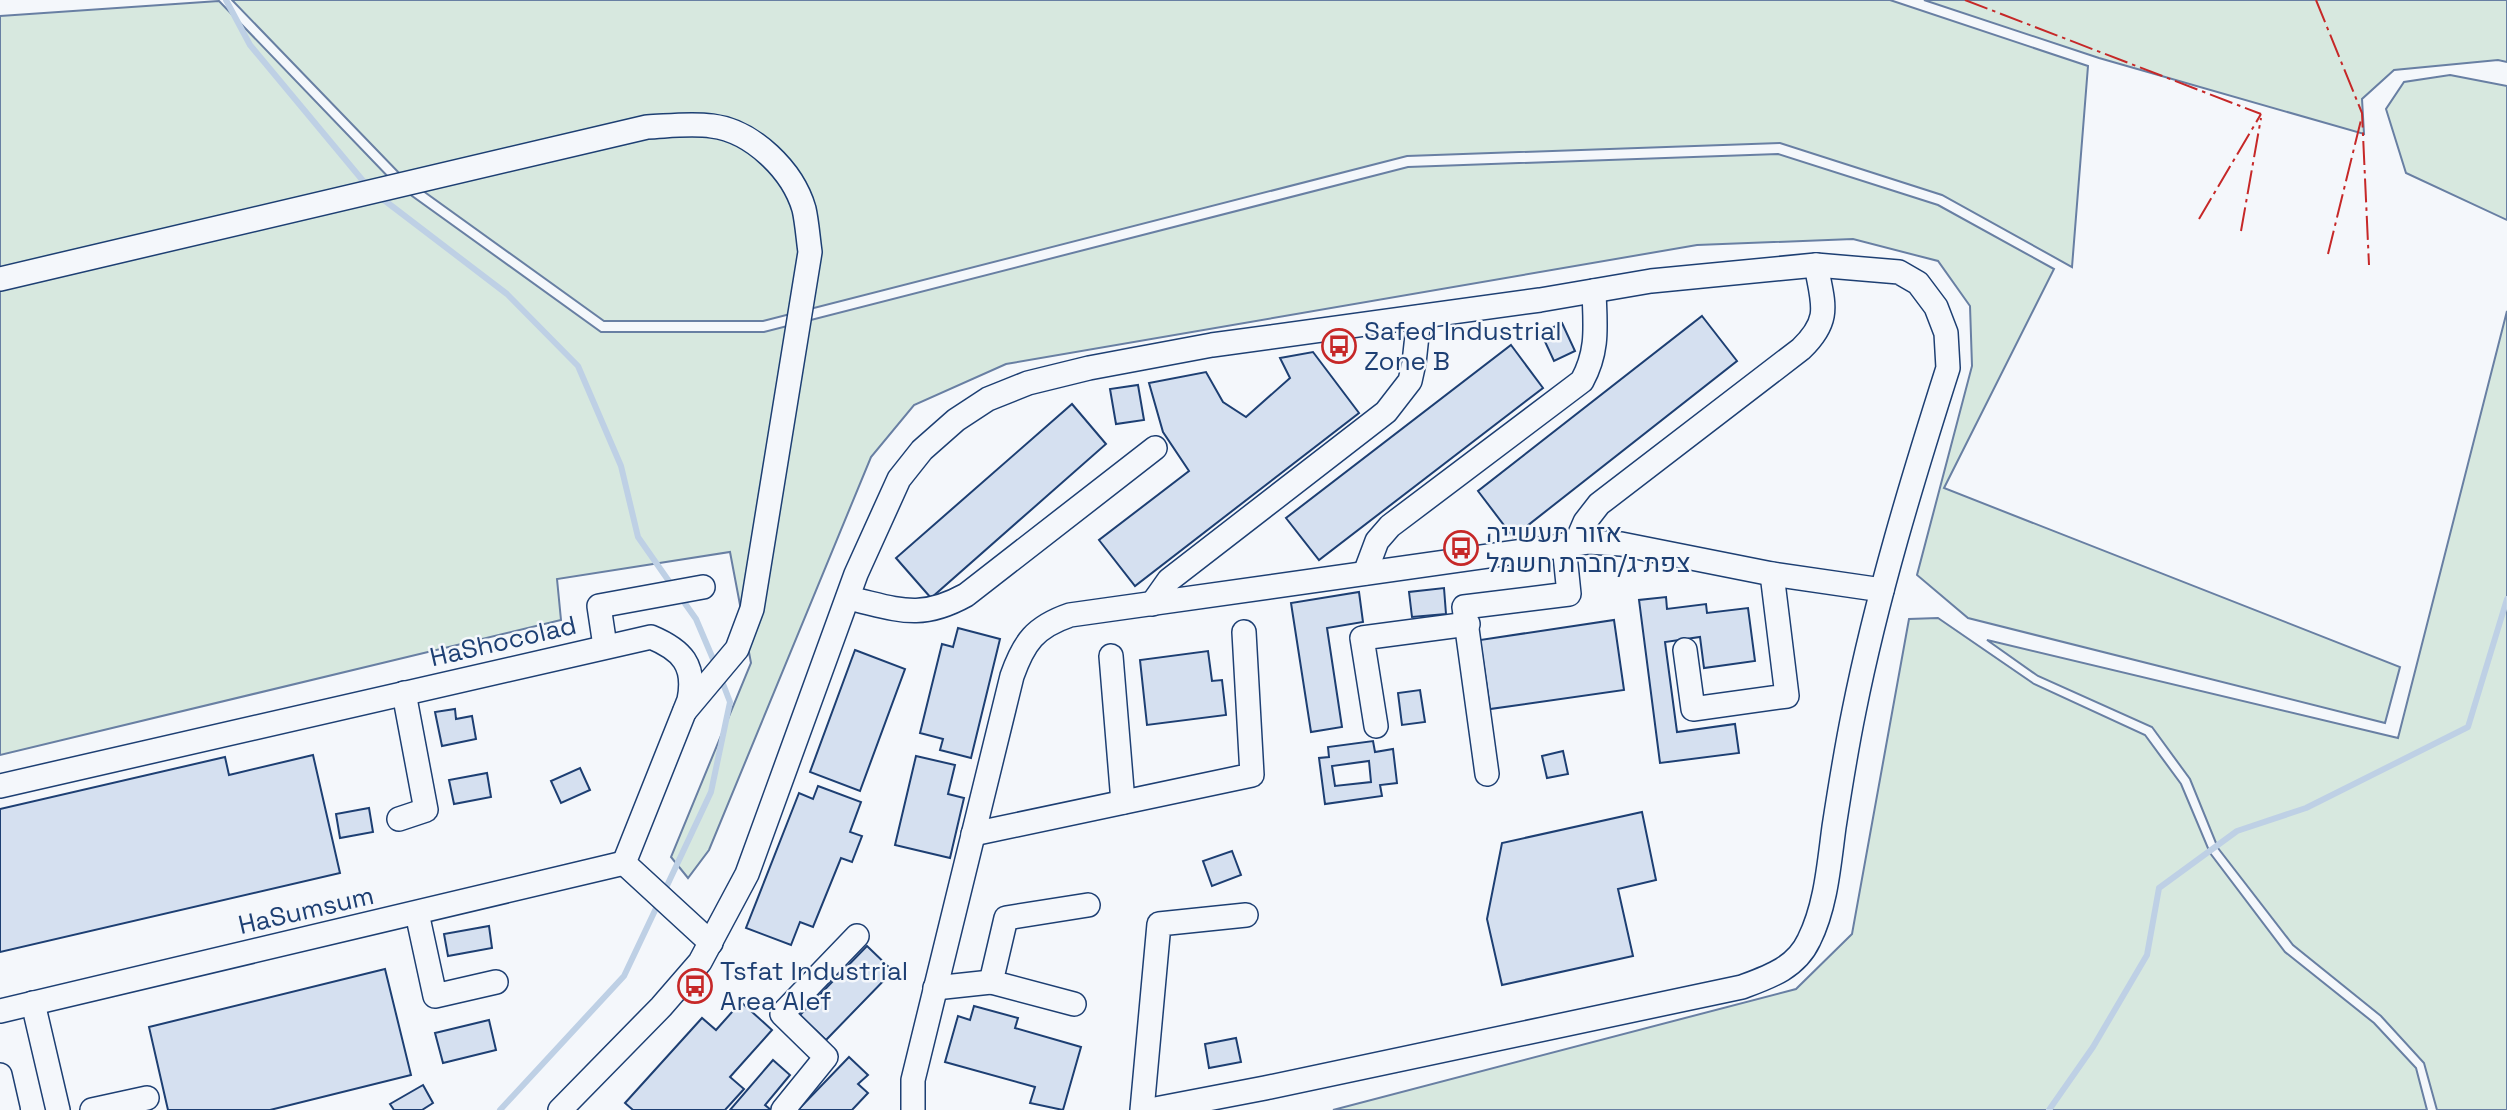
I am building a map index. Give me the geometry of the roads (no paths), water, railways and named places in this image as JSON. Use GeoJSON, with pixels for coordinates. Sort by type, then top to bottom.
{"type":"FeatureCollection","features":[{"type":"Feature","properties":{"kind":"street"},"geometry":{"type":"LineString","coordinates":[[0,279],[647,127],[714,125],[737,134],[766,151],[787,173],[804,208],[810,252],[752,609],[737,649],[685,711]]}},
{"type":"Feature","properties":{"kind":"street"},"geometry":{"type":"LineString","coordinates":[[1487,774],[1464,607],[1569,594],[1570,544],[1599,504],[1791,357],[1816,334],[1824,318],[1816,265]]}},
{"type":"Feature","properties":{"kind":"street"},"geometry":{"type":"LineString","coordinates":[[560,1110],[662,1007],[700,962],[747,874],[848,597],[899,479],[922,450],[956,420],[988,399],[1028,383],[1089,368],[1212,345],[1419,317],[1651,281],[1816,265],[1899,272],[1918,283],[1936,307],[1945,333],[1948,369],[1882,590],[1842,769],[1823,901],[1809,941],[1794,962],[1773,976],[1742,987],[1150,1110]]}},
{"type":"Feature","properties":{"kind":"street"},"geometry":{"type":"LineString","coordinates":[[1365,573],[1377,541],[1390,526],[1582,381],[1591,363],[1596,340],[1594,291]]}},
{"type":"Feature","properties":{"kind":"street"},"geometry":{"type":"LineString","coordinates":[[1152,604],[1169,580],[1386,412],[1410,382],[1419,317]]}},
{"type":"Feature","properties":{"kind":"street"},"geometry":{"type":"LineString","coordinates":[[848,597],[919,612],[944,607],[966,595],[1155,448]]}},
{"type":"Feature","properties":{"kind":"street"},"geometry":{"type":"LineString","coordinates":[[913,1110],[913,1080],[1012,676],[1021,650],[1048,623],[1070,615],[1588,542],[1621,544],[1772,574],[1882,590]]}},
{"type":"Feature","properties":{"kind":"street"},"geometry":{"type":"LineString","coordinates":[[1685,650],[1693,709],[1787,696],[1772,574]]}},
{"type":"Feature","properties":{"kind":"street"},"geometry":{"type":"LineString","coordinates":[[606,646],[599,606],[703,587]]}},
{"type":"Feature","properties":{"kind":"street"},"geometry":{"type":"LineString","coordinates":[[1376,726],[1363,638],[1468,624]]}},
{"type":"Feature","properties":{"kind":"street"},"geometry":{"type":"LineString","coordinates":[[973,834],[1252,775],[1244,632]]}},
{"type":"Feature","properties":{"kind":"street","name":"HaShocolad"},"geometry":{"type":"LineString","coordinates":[[0,786],[651,637],[675,650],[690,668],[692,686],[685,711],[624,863]]}},
{"type":"Feature","properties":{"kind":"street"},"geometry":{"type":"LineString","coordinates":[[1111,656],[1123,802]]}},
{"type":"Feature","properties":{"kind":"street"},"geometry":{"type":"LineString","coordinates":[[399,819],[426,810],[404,693]]}},
{"type":"Feature","properties":{"kind":"street"},"geometry":{"type":"LineString","coordinates":[[624,863],[711,943]]}},
{"type":"Feature","properties":{"kind":"street","name":"HaSumsum"},"geometry":{"type":"LineString","coordinates":[[0,1011],[624,863]]}},
{"type":"Feature","properties":{"kind":"street"},"geometry":{"type":"LineString","coordinates":[[991,982],[1006,918],[1087,905]]}},
{"type":"Feature","properties":{"kind":"street"},"geometry":{"type":"LineString","coordinates":[[417,912],[435,996],[496,982]]}},
{"type":"Feature","properties":{"kind":"street"},"geometry":{"type":"LineString","coordinates":[[1142,1110],[1159,924],[1246,915]]}},
{"type":"Feature","properties":{"kind":"street"},"geometry":{"type":"LineString","coordinates":[[783,1110],[826,1057],[782,1014],[857,936]]}},
{"type":"Feature","properties":{"kind":"street"},"geometry":{"type":"LineString","coordinates":[[935,988],[991,982],[1074,1004]]}},
{"type":"Feature","properties":{"kind":"street"},"geometry":{"type":"LineString","coordinates":[[33,1003],[58,1110]]}},
{"type":"Feature","properties":{"kind":"street"},"geometry":{"type":"LineString","coordinates":[[0,1075],[8,1110]]}},
{"type":"Feature","properties":{"kind":"street"},"geometry":{"type":"LineString","coordinates":[[92,1110],[147,1098]]}},
{"type":"Feature","properties":{"kind":"waterway"},"geometry":{"type":"LineString","coordinates":[[226,0],[250,45],[369,188]]}},
{"type":"Feature","properties":{"kind":"waterway"},"geometry":{"type":"LineString","coordinates":[[380,197],[507,294],[578,366],[621,466],[638,537],[673,587]]}},
{"type":"Feature","properties":{"kind":"waterway"},"geometry":{"type":"LineString","coordinates":[[679,595],[696,619],[716,666]]}},
{"type":"Feature","properties":{"kind":"waterway"},"geometry":{"type":"LineString","coordinates":[[2049,1110],[2093,1047],[2147,955],[2159,888],[2237,831],[2306,808],[2468,727],[2507,599]]}},
{"type":"Feature","properties":{"kind":"waterway"},"geometry":{"type":"LineString","coordinates":[[664,892],[711,792],[730,702],[720,676]]}},
{"type":"Feature","properties":{"kind":"waterway"},"geometry":{"type":"LineString","coordinates":[[500,1110],[624,976],[659,902]]}},
{"type":"Feature","properties":{"kind":"place","name":"Safed Industrial Zone B"},"geometry":{"type":"Point","coordinates":[1339,346]}},
{"type":"Feature","properties":{"kind":"place","name":"אזור תעשייה צפת ג/חברת חשמל"},"geometry":{"type":"Point","coordinates":[1461,548]}},
{"type":"Feature","properties":{"kind":"place","name":"Tsfat Industrial Area Alef"},"geometry":{"type":"Point","coordinates":[695,986]}}]}
